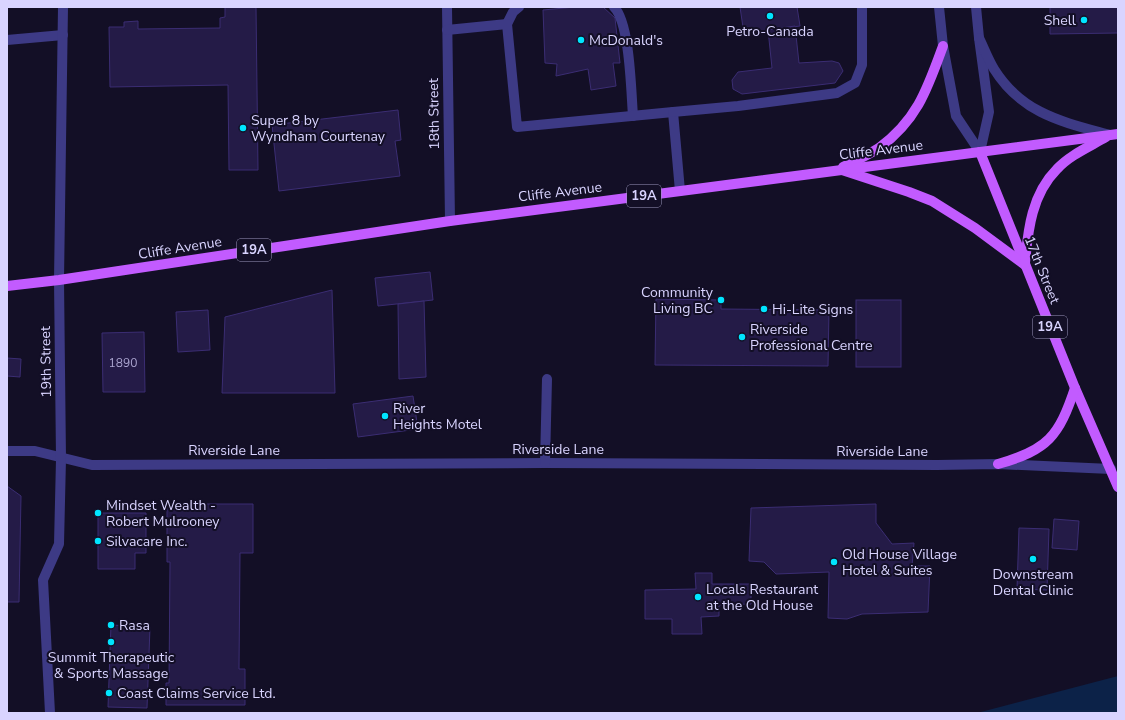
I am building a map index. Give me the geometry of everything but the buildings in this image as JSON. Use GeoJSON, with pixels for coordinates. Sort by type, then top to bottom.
{"type":"FeatureCollection","features":[{"type":"Feature","properties":{"kind":"main road"},"geometry":{"type":"LineString","coordinates":[[838,169],[878,149],[902,129],[916,109],[930,82],[943,46]]}},
{"type":"Feature","properties":{"kind":"main road"},"geometry":{"type":"LineString","coordinates":[[1025,265],[1028,234],[1034,204],[1047,180],[1057,168],[1075,155],[1114,134]]}},
{"type":"Feature","properties":{"kind":"main road","name":"Cliffe Avenue"},"geometry":{"type":"LineString","coordinates":[[7,286],[59,280],[450,221],[1114,134]]}},
{"type":"Feature","properties":{"kind":"main road","name":"17th Street"},"geometry":{"type":"LineString","coordinates":[[980,152],[1075,388],[1118,487]]}},
{"type":"Feature","properties":{"kind":"main road"},"geometry":{"type":"LineString","coordinates":[[838,169],[932,201],[975,228],[1025,265]]}},
{"type":"Feature","properties":{"kind":"main road"},"geometry":{"type":"LineString","coordinates":[[998,464],[1016,459],[1033,451],[1045,443],[1062,423],[1075,388]]}},
{"type":"Feature","properties":{"kind":"street","name":"19th Street"},"geometry":{"type":"LineString","coordinates":[[50,713],[43,580],[59,544],[61,459],[59,280],[63,7]]}},
{"type":"Feature","properties":{"kind":"street","name":"18th Street"},"geometry":{"type":"LineString","coordinates":[[447,7],[450,221]]}},
{"type":"Feature","properties":{"kind":"street"},"geometry":{"type":"LineString","coordinates":[[519,7],[513,12],[508,24],[516,127],[738,106],[836,93],[855,83],[862,65],[862,7]]}},
{"type":"Feature","properties":{"kind":"street"},"geometry":{"type":"LineString","coordinates":[[614,7],[619,12],[626,35],[634,116]]}},
{"type":"Feature","properties":{"kind":"street","name":"17th Street"},"geometry":{"type":"LineString","coordinates":[[939,7],[943,46],[956,116],[980,152]]}},
{"type":"Feature","properties":{"kind":"street"},"geometry":{"type":"LineString","coordinates":[[976,7],[989,112],[980,152]]}},
{"type":"Feature","properties":{"kind":"street"},"geometry":{"type":"LineString","coordinates":[[447,30],[508,24]]}},
{"type":"Feature","properties":{"kind":"street"},"geometry":{"type":"LineString","coordinates":[[7,40],[63,35]]}},
{"type":"Feature","properties":{"kind":"street"},"geometry":{"type":"LineString","coordinates":[[979,38],[994,69],[1007,86],[1029,106],[1047,116],[1066,123],[1114,134]]}},
{"type":"Feature","properties":{"kind":"street"},"geometry":{"type":"LineString","coordinates":[[673,112],[680,191]]}},
{"type":"Feature","properties":{"kind":"street"},"geometry":{"type":"LineString","coordinates":[[545,462],[547,379]]}},
{"type":"Feature","properties":{"kind":"street","name":"Riverside Lane"},"geometry":{"type":"LineString","coordinates":[[7,451],[35,451],[61,459],[92,465],[545,462],[930,465],[998,464],[1111,469]]}},
{"type":"Feature","properties":{"kind":"water"},"geometry":{"type":"Polygon","coordinates":[[[1118,676],[1118,713],[977,713],[1118,676]]]}},
{"type":"Feature","properties":{"kind":"place","name":"Petro-Canada"},"geometry":{"type":"Point","coordinates":[770,16]}},
{"type":"Feature","properties":{"kind":"place","name":"Shell"},"geometry":{"type":"Point","coordinates":[1084,20]}},
{"type":"Feature","properties":{"kind":"place","name":"McDonald's"},"geometry":{"type":"Point","coordinates":[581,40]}},
{"type":"Feature","properties":{"kind":"place","name":"Super 8 by Wyndham Courtenay"},"geometry":{"type":"Point","coordinates":[243,128]}},
{"type":"Feature","properties":{"kind":"place","name":"Community Living BC"},"geometry":{"type":"Point","coordinates":[721,300]}},
{"type":"Feature","properties":{"kind":"place","name":"Hi-Lite Signs"},"geometry":{"type":"Point","coordinates":[764,309]}},
{"type":"Feature","properties":{"kind":"place","name":"Riverside Professional Centre"},"geometry":{"type":"Point","coordinates":[742,337]}},
{"type":"Feature","properties":{"kind":"place","name":"River Heights Motel"},"geometry":{"type":"Point","coordinates":[385,416]}},
{"type":"Feature","properties":{"kind":"place","name":"Mindset Wealth - Robert Mulrooney"},"geometry":{"type":"Point","coordinates":[98,513]}},
{"type":"Feature","properties":{"kind":"place","name":"Silvacare Inc."},"geometry":{"type":"Point","coordinates":[98,541]}},
{"type":"Feature","properties":{"kind":"place","name":"Downstream Dental Clinic"},"geometry":{"type":"Point","coordinates":[1033,559]}},
{"type":"Feature","properties":{"kind":"place","name":"Old House Village Hotel & Suites"},"geometry":{"type":"Point","coordinates":[834,562]}},
{"type":"Feature","properties":{"kind":"place","name":"Locals Restaurant at the Old House"},"geometry":{"type":"Point","coordinates":[698,597]}},
{"type":"Feature","properties":{"kind":"place","name":"Rasa"},"geometry":{"type":"Point","coordinates":[111,625]}},
{"type":"Feature","properties":{"kind":"place","name":"Summit Therapeutic & Sports Massage"},"geometry":{"type":"Point","coordinates":[111,642]}},
{"type":"Feature","properties":{"kind":"place","name":"Coast Claims Service Ltd."},"geometry":{"type":"Point","coordinates":[109,693]}}]}
